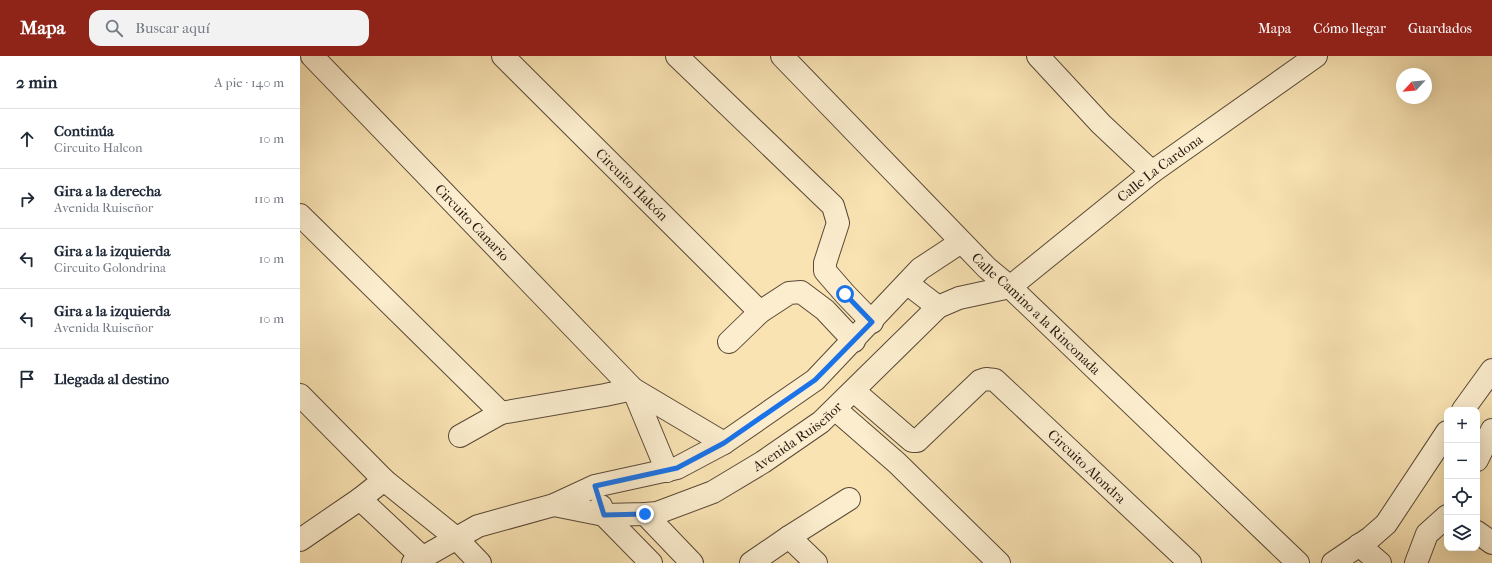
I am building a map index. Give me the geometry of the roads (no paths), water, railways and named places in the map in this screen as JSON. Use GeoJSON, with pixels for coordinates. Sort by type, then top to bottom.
{"type":"FeatureCollection","features":[{"type":"Feature","properties":{"kind":"street","name":"Circuito Canario"},"geometry":{"type":"LineString","coordinates":[[312,56],[633,389],[724,443]]}},
{"type":"Feature","properties":{"kind":"street","name":"Circuito Halcón"},"geometry":{"type":"LineString","coordinates":[[504,56],[760,312]]}},
{"type":"Feature","properties":{"kind":"street"},"geometry":{"type":"LineString","coordinates":[[677,56],[833,206],[838,223],[825,263],[825,271],[872,322]]}},
{"type":"Feature","properties":{"kind":"street","name":"Calle Camino a la Rinconada"},"geometry":{"type":"LineString","coordinates":[[782,56],[987,268],[1010,287],[1298,563]]}},
{"type":"Feature","properties":{"kind":"street"},"geometry":{"type":"LineString","coordinates":[[1038,56],[1101,124],[1152,172]]}},
{"type":"Feature","properties":{"kind":"street","name":"Calle La Cardona"},"geometry":{"type":"LineString","coordinates":[[1010,287],[1152,172],[1316,56]]}},
{"type":"Feature","properties":{"kind":"street"},"geometry":{"type":"LineString","coordinates":[[300,215],[501,413]]}},
{"type":"Feature","properties":{"kind":"street","name":"Avenida Ruiseñor"},"geometry":{"type":"LineString","coordinates":[[418,560],[478,526],[554,505],[595,486],[677,468],[724,443],[815,380],[908,284],[920,269],[961,242]]}},
{"type":"Feature","properties":{"kind":"street"},"geometry":{"type":"LineString","coordinates":[[908,284],[938,307]]}},
{"type":"Feature","properties":{"kind":"street","name":"Avenida Ruiseñor"},"geometry":{"type":"LineString","coordinates":[[554,505],[604,515],[645,514],[657,513],[713,492],[763,462],[821,422],[938,307],[959,298],[1010,287]]}},
{"type":"Feature","properties":{"kind":"street"},"geometry":{"type":"LineString","coordinates":[[729,342],[760,312],[789,293],[801,292],[825,310],[854,341]]}},
{"type":"Feature","properties":{"kind":"street","name":"Circuito Alondra"},"geometry":{"type":"LineString","coordinates":[[854,391],[912,441],[917,441],[980,382],[986,379],[995,380],[1190,563]]}},
{"type":"Feature","properties":{"kind":"street"},"geometry":{"type":"LineString","coordinates":[[1466,407],[1488,384]]}},
{"type":"Feature","properties":{"kind":"street","name":"Circuito Canario"},"geometry":{"type":"LineString","coordinates":[[633,389],[667,471]]}},
{"type":"Feature","properties":{"kind":"street"},"geometry":{"type":"LineString","coordinates":[[460,436],[501,413],[633,389]]}},
{"type":"Feature","properties":{"kind":"street"},"geometry":{"type":"LineString","coordinates":[[300,395],[384,480],[456,538],[480,563]]}},
{"type":"Feature","properties":{"kind":"street"},"geometry":{"type":"LineString","coordinates":[[835,409],[897,463],[999,563]]}},
{"type":"Feature","properties":{"kind":"street"},"geometry":{"type":"LineString","coordinates":[[1480,454],[1492,430]]}},
{"type":"Feature","properties":{"kind":"street"},"geometry":{"type":"LineString","coordinates":[[1333,563],[1386,524],[1444,437]]}},
{"type":"Feature","properties":{"kind":"street"},"geometry":{"type":"LineString","coordinates":[[300,540],[360,499],[384,480]]}},
{"type":"Feature","properties":{"kind":"street"},"geometry":{"type":"LineString","coordinates":[[595,486],[604,515],[651,563]]}},
{"type":"Feature","properties":{"kind":"street"},"geometry":{"type":"LineString","coordinates":[[360,499],[418,560]]}},
{"type":"Feature","properties":{"kind":"street"},"geometry":{"type":"LineString","coordinates":[[751,563],[849,499]]}},
{"type":"Feature","properties":{"kind":"street"},"geometry":{"type":"LineString","coordinates":[[645,514],[692,563]]}},
{"type":"Feature","properties":{"kind":"street"},"geometry":{"type":"LineString","coordinates":[[1416,563],[1427,534],[1444,519]]}},
{"type":"Feature","properties":{"kind":"street"},"geometry":{"type":"LineString","coordinates":[[1480,534],[1492,543]]}},
{"type":"Feature","properties":{"kind":"street"},"geometry":{"type":"LineString","coordinates":[[789,537],[816,563]]}},
{"type":"Feature","properties":{"kind":"street"},"geometry":{"type":"LineString","coordinates":[[1359,545],[1380,563]]}}]}
